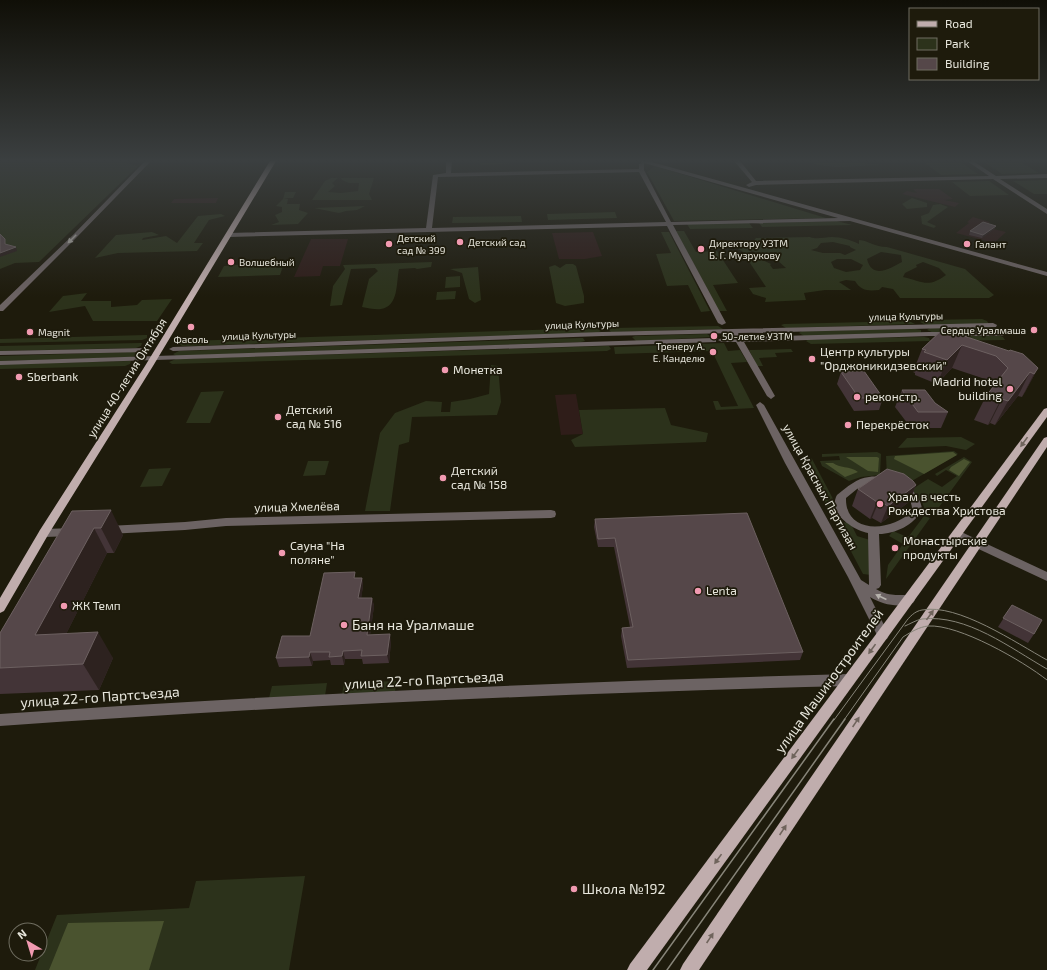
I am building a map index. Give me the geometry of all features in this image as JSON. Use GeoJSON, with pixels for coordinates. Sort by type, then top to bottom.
{"type":"FeatureCollection","features":[{"type":"Feature","properties":{"kind":"main road","name":"улица 40-летия Октября"},"geometry":{"type":"LineString","coordinates":[[0,608],[44,533],[154,358],[246,206]]}},
{"type":"Feature","properties":{"kind":"main road","name":"улица Машиностроителей"},"geometry":{"type":"LineString","coordinates":[[636,970],[1047,411]]}},
{"type":"Feature","properties":{"kind":"main road"},"geometry":{"type":"LineString","coordinates":[[688,970],[1047,440]]}},
{"type":"Feature","properties":{"kind":"street"},"geometry":{"type":"LineString","coordinates":[[0,309],[104,206]]}},
{"type":"Feature","properties":{"kind":"street"},"geometry":{"type":"LineString","coordinates":[[429,229],[432,206]]}},
{"type":"Feature","properties":{"kind":"street"},"geometry":{"type":"LineString","coordinates":[[660,206],[722,323]]}},
{"type":"Feature","properties":{"kind":"street"},"geometry":{"type":"LineString","coordinates":[[804,206],[1047,274]]}},
{"type":"Feature","properties":{"kind":"street"},"geometry":{"type":"LineString","coordinates":[[1038,206],[1047,212]]}},
{"type":"Feature","properties":{"kind":"street"},"geometry":{"type":"LineString","coordinates":[[229,234],[850,219]]}},
{"type":"Feature","properties":{"kind":"street","name":"улица Культуры"},"geometry":{"type":"LineString","coordinates":[[173,349],[734,331],[993,325]]}},
{"type":"Feature","properties":{"kind":"street"},"geometry":{"type":"LineString","coordinates":[[734,331],[771,396]]}},
{"type":"Feature","properties":{"kind":"street","name":"улица Культуры"},"geometry":{"type":"LineString","coordinates":[[722,340],[929,334],[1002,334]]}},
{"type":"Feature","properties":{"kind":"street","name":"улица Культуры"},"geometry":{"type":"LineString","coordinates":[[0,363],[713,340]]}},
{"type":"Feature","properties":{"kind":"street"},"geometry":{"type":"LineString","coordinates":[[0,353],[146,350]]}},
{"type":"Feature","properties":{"kind":"street","name":"улица Красных Партизан"},"geometry":{"type":"LineString","coordinates":[[760,405],[797,476],[857,582],[883,635]]}},
{"type":"Feature","properties":{"kind":"street"},"geometry":{"type":"LineString","coordinates":[[869,480],[882,480],[903,489],[915,500],[917,509],[915,513],[901,525],[892,530],[873,530],[859,526],[846,516],[840,500],[844,494],[860,483],[869,480]]}},
{"type":"Feature","properties":{"kind":"street","name":"улица Хмелёва"},"geometry":{"type":"LineString","coordinates":[[44,533],[185,526],[226,522],[551,514]]}},
{"type":"Feature","properties":{"kind":"street"},"geometry":{"type":"LineString","coordinates":[[873,530],[875,585]]}},
{"type":"Feature","properties":{"kind":"street"},"geometry":{"type":"LineString","coordinates":[[957,534],[1047,577]]}},
{"type":"Feature","properties":{"kind":"street"},"geometry":{"type":"LineString","coordinates":[[857,582],[883,599],[894,602],[909,600]]}},
{"type":"Feature","properties":{"kind":"street","name":"улица 22-го Партсъезда"},"geometry":{"type":"LineString","coordinates":[[0,720],[111,712],[619,686],[849,680]]}},
{"type":"Feature","properties":{"kind":"shaded area"},"geometry":{"type":"Polygon","coordinates":[[[973,217],[990,222],[985,227],[1006,232],[994,243],[956,233],[969,223],[967,222],[973,217]]]}},
{"type":"Feature","properties":{"kind":"shaded area"},"geometry":{"type":"Polygon","coordinates":[[[593,232],[602,256],[585,259],[559,259],[552,233],[593,232]]]}},
{"type":"Feature","properties":{"kind":"shaded area"},"geometry":{"type":"Polygon","coordinates":[[[311,239],[348,239],[340,266],[323,266],[320,276],[294,277],[311,239]]]}},
{"type":"Feature","properties":{"kind":"shaded area"},"geometry":{"type":"Polygon","coordinates":[[[576,394],[583,434],[561,435],[555,395],[576,394]]]}},
{"type":"Feature","properties":{"kind":"green space"},"geometry":{"type":"Polygon","coordinates":[[[0,206],[96,206],[39,262],[15,263],[0,269],[0,206]]]}},
{"type":"Feature","properties":{"kind":"green space"},"geometry":{"type":"Polygon","coordinates":[[[278,206],[300,206],[299,210],[308,213],[298,224],[271,225],[279,222],[275,215],[282,212],[282,207],[278,206]]]}},
{"type":"Feature","properties":{"kind":"green space"},"geometry":{"type":"Polygon","coordinates":[[[364,206],[357,210],[339,213],[314,208],[364,206]]]}},
{"type":"Feature","properties":{"kind":"green space"},"geometry":{"type":"Polygon","coordinates":[[[666,206],[787,206],[826,218],[674,221],[666,206]]]}},
{"type":"Feature","properties":{"kind":"green space"},"geometry":{"type":"Polygon","coordinates":[[[904,206],[927,206],[927,207],[907,209],[904,206]]]}},
{"type":"Feature","properties":{"kind":"green space"},"geometry":{"type":"Polygon","coordinates":[[[932,206],[948,207],[927,222],[936,226],[934,228],[922,224],[921,216],[929,213],[932,206]]]}},
{"type":"Feature","properties":{"kind":"green space"},"geometry":{"type":"Polygon","coordinates":[[[615,212],[617,218],[548,220],[547,214],[615,212]]]}},
{"type":"Feature","properties":{"kind":"green space"},"geometry":{"type":"Polygon","coordinates":[[[221,214],[225,216],[209,220],[194,243],[203,243],[197,251],[118,253],[95,258],[116,235],[152,232],[159,235],[143,238],[142,240],[166,236],[177,243],[198,216],[221,214]]]}},
{"type":"Feature","properties":{"kind":"green space"},"geometry":{"type":"Polygon","coordinates":[[[521,216],[522,222],[452,223],[453,217],[521,216]]]}},
{"type":"Feature","properties":{"kind":"green space"},"geometry":{"type":"Polygon","coordinates":[[[837,221],[852,225],[762,227],[759,223],[837,221]]]}},
{"type":"Feature","properties":{"kind":"green space"},"geometry":{"type":"Polygon","coordinates":[[[749,223],[753,228],[690,229],[687,224],[749,223]]]}},
{"type":"Feature","properties":{"kind":"green space"},"geometry":{"type":"Polygon","coordinates":[[[676,231],[684,231],[696,252],[717,251],[738,283],[713,285],[727,311],[719,311],[676,231]]]}},
{"type":"Feature","properties":{"kind":"green space"},"geometry":{"type":"Polygon","coordinates":[[[661,232],[669,232],[710,311],[701,312],[688,285],[667,286],[656,254],[671,253],[661,232]]]}},
{"type":"Feature","properties":{"kind":"green space"},"geometry":{"type":"Polygon","coordinates":[[[835,237],[859,244],[859,240],[965,269],[994,295],[989,298],[900,298],[893,289],[882,287],[879,290],[862,289],[855,281],[846,280],[839,282],[851,290],[825,290],[804,293],[806,300],[765,302],[766,298],[753,294],[749,288],[766,287],[742,251],[731,246],[752,243],[756,238],[835,237]],[[833,242],[821,243],[817,248],[811,250],[823,253],[840,253],[845,255],[856,250],[850,246],[833,242]],[[752,251],[748,253],[771,264],[770,265],[773,269],[786,268],[777,260],[752,251]],[[881,252],[867,259],[869,265],[877,271],[882,271],[902,262],[901,255],[881,252]],[[837,259],[831,262],[834,268],[846,272],[860,270],[863,265],[851,259],[837,259]],[[923,262],[916,265],[917,267],[905,273],[903,277],[930,283],[935,282],[946,275],[939,268],[923,262]]]}},
{"type":"Feature","properties":{"kind":"green space"},"geometry":{"type":"Polygon","coordinates":[[[432,262],[431,267],[399,269],[394,299],[387,307],[381,309],[362,307],[369,279],[378,271],[375,268],[351,269],[342,305],[330,306],[333,286],[345,269],[343,265],[432,262]]]}},
{"type":"Feature","properties":{"kind":"green space"},"geometry":{"type":"Polygon","coordinates":[[[258,263],[263,267],[283,266],[280,275],[218,277],[224,266],[258,263]]]}},
{"type":"Feature","properties":{"kind":"green space"},"geometry":{"type":"Polygon","coordinates":[[[566,264],[573,264],[576,266],[584,296],[584,303],[565,306],[556,303],[549,267],[555,265],[560,268],[566,264]]]}},
{"type":"Feature","properties":{"kind":"green space"},"geometry":{"type":"Polygon","coordinates":[[[478,267],[481,300],[475,303],[469,299],[462,273],[450,269],[478,267]]]}},
{"type":"Feature","properties":{"kind":"green space"},"geometry":{"type":"Polygon","coordinates":[[[460,276],[460,287],[445,288],[446,277],[460,276]]]}},
{"type":"Feature","properties":{"kind":"green space"},"geometry":{"type":"Polygon","coordinates":[[[456,291],[455,299],[436,300],[437,292],[456,291]]]}},
{"type":"Feature","properties":{"kind":"green space"},"geometry":{"type":"Polygon","coordinates":[[[87,293],[81,301],[111,301],[111,307],[137,305],[142,300],[172,299],[157,321],[93,321],[85,306],[49,312],[63,296],[87,293]]]}},
{"type":"Feature","properties":{"kind":"green space"},"geometry":{"type":"Polygon","coordinates":[[[982,319],[987,321],[989,324],[926,325],[920,322],[923,320],[982,319]]]}},
{"type":"Feature","properties":{"kind":"green space"},"geometry":{"type":"Polygon","coordinates":[[[909,321],[915,324],[786,328],[781,325],[784,324],[909,321]]]}},
{"type":"Feature","properties":{"kind":"green space"},"geometry":{"type":"Polygon","coordinates":[[[718,326],[723,329],[611,332],[609,330],[612,328],[718,326]]]}},
{"type":"Feature","properties":{"kind":"green space"},"geometry":{"type":"Polygon","coordinates":[[[990,327],[996,329],[997,332],[934,333],[927,330],[930,328],[990,327]]]}},
{"type":"Feature","properties":{"kind":"green space"},"geometry":{"type":"Polygon","coordinates":[[[596,328],[601,331],[597,333],[182,346],[179,344],[185,341],[596,328]]]}},
{"type":"Feature","properties":{"kind":"green space"},"geometry":{"type":"Polygon","coordinates":[[[921,330],[921,333],[804,336],[799,333],[802,331],[921,330]]]}},
{"type":"Feature","properties":{"kind":"green space"},"geometry":{"type":"Polygon","coordinates":[[[707,334],[712,337],[636,341],[632,337],[635,336],[707,334]]]}},
{"type":"Feature","properties":{"kind":"green space"},"geometry":{"type":"Polygon","coordinates":[[[147,335],[147,338],[142,340],[0,343],[0,339],[147,335]]]}},
{"type":"Feature","properties":{"kind":"green space"},"geometry":{"type":"Polygon","coordinates":[[[998,335],[1003,337],[1005,340],[940,341],[934,338],[936,336],[998,335]]]}},
{"type":"Feature","properties":{"kind":"green space"},"geometry":{"type":"Polygon","coordinates":[[[583,338],[585,341],[581,342],[176,356],[173,354],[179,351],[583,338]]]}},
{"type":"Feature","properties":{"kind":"green space"},"geometry":{"type":"Polygon","coordinates":[[[929,338],[930,341],[811,344],[806,341],[809,339],[929,338]]]}},
{"type":"Feature","properties":{"kind":"green space"},"geometry":{"type":"Polygon","coordinates":[[[142,343],[141,346],[136,348],[0,351],[0,346],[142,343]]]}},
{"type":"Feature","properties":{"kind":"green space"},"geometry":{"type":"Polygon","coordinates":[[[724,343],[728,351],[740,350],[747,362],[731,363],[754,408],[716,410],[713,401],[718,401],[721,407],[738,406],[712,351],[615,354],[614,347],[724,343]]]}},
{"type":"Feature","properties":{"kind":"green space"},"geometry":{"type":"Polygon","coordinates":[[[609,346],[611,349],[607,351],[172,364],[169,362],[176,359],[609,346]]]}},
{"type":"Feature","properties":{"kind":"green space"},"geometry":{"type":"Polygon","coordinates":[[[791,349],[793,352],[775,353],[777,357],[759,358],[763,366],[757,366],[749,350],[791,349]]]}},
{"type":"Feature","properties":{"kind":"green space"},"geometry":{"type":"Polygon","coordinates":[[[136,353],[135,356],[130,357],[0,361],[0,356],[136,353]]]}},
{"type":"Feature","properties":{"kind":"green space"},"geometry":{"type":"Polygon","coordinates":[[[131,361],[130,364],[125,366],[0,369],[0,364],[131,361]]]}},
{"type":"Feature","properties":{"kind":"green space"},"geometry":{"type":"Polygon","coordinates":[[[491,365],[498,366],[501,402],[497,415],[412,417],[409,442],[399,445],[390,511],[365,511],[380,433],[395,413],[426,401],[442,402],[441,412],[450,412],[451,402],[489,394],[491,365]]]}},
{"type":"Feature","properties":{"kind":"green space"},"geometry":{"type":"Polygon","coordinates":[[[224,391],[210,423],[186,423],[201,392],[224,391]]]}},
{"type":"Feature","properties":{"kind":"green space"},"geometry":{"type":"Polygon","coordinates":[[[665,408],[671,425],[708,433],[706,442],[575,447],[571,440],[583,434],[579,410],[665,408]]]}},
{"type":"Feature","properties":{"kind":"green space"},"geometry":{"type":"Polygon","coordinates":[[[961,437],[975,444],[966,450],[946,446],[898,448],[907,438],[961,437]]]}},
{"type":"Feature","properties":{"kind":"green space"},"geometry":{"type":"Polygon","coordinates":[[[954,451],[958,454],[905,485],[887,477],[886,456],[954,451]]]}},
{"type":"Feature","properties":{"kind":"green space"},"geometry":{"type":"Polygon","coordinates":[[[877,452],[881,454],[880,475],[861,477],[849,481],[822,466],[820,461],[840,460],[839,456],[822,457],[822,454],[877,452]]]}},
{"type":"Feature","properties":{"kind":"green space"},"geometry":{"type":"Polygon","coordinates":[[[953,452],[957,455],[924,474],[894,459],[895,456],[953,452]]]}},
{"type":"Feature","properties":{"kind":"green space"},"geometry":{"type":"Polygon","coordinates":[[[809,457],[812,459],[841,514],[831,515],[804,464],[803,461],[809,457]]]}},
{"type":"Feature","properties":{"kind":"green space"},"geometry":{"type":"Polygon","coordinates":[[[846,457],[877,457],[879,458],[878,472],[868,471],[846,457]]]}},
{"type":"Feature","properties":{"kind":"green space"},"geometry":{"type":"Polygon","coordinates":[[[964,457],[972,462],[934,514],[925,510],[922,502],[911,490],[928,479],[942,487],[957,476],[946,470],[937,476],[935,474],[964,457]]]}},
{"type":"Feature","properties":{"kind":"green space"},"geometry":{"type":"Polygon","coordinates":[[[964,459],[970,462],[959,476],[949,470],[951,467],[964,459]]]}},
{"type":"Feature","properties":{"kind":"green space"},"geometry":{"type":"Polygon","coordinates":[[[308,461],[329,461],[325,475],[303,476],[308,461]]]}},
{"type":"Feature","properties":{"kind":"green space"},"geometry":{"type":"Polygon","coordinates":[[[825,463],[833,463],[858,472],[845,477],[825,463]]]}},
{"type":"Feature","properties":{"kind":"green space"},"geometry":{"type":"Polygon","coordinates":[[[171,468],[162,486],[140,487],[149,469],[171,468]]]}},
{"type":"Feature","properties":{"kind":"green space"},"geometry":{"type":"Polygon","coordinates":[[[924,516],[930,518],[886,579],[888,565],[903,544],[889,536],[893,531],[909,536],[924,516]]]}},
{"type":"Feature","properties":{"kind":"green space"},"geometry":{"type":"Polygon","coordinates":[[[850,522],[857,536],[870,540],[871,575],[863,574],[836,523],[850,522]]]}},
{"type":"Feature","properties":{"kind":"green space"},"geometry":{"type":"Polygon","coordinates":[[[396,681],[395,693],[342,695],[344,683],[396,681]]]}},
{"type":"Feature","properties":{"kind":"green space"},"geometry":{"type":"Polygon","coordinates":[[[327,683],[325,696],[269,698],[272,686],[327,683]]]}},
{"type":"Feature","properties":{"kind":"green space"},"geometry":{"type":"Polygon","coordinates":[[[305,876],[289,970],[35,970],[38,962],[48,962],[48,938],[57,915],[189,908],[196,881],[305,876]]]}},
{"type":"Feature","properties":{"kind":"green space"},"geometry":{"type":"Polygon","coordinates":[[[164,921],[149,970],[49,970],[68,923],[164,921]]]}},
{"type":"Feature","properties":{"kind":"building"},"geometry":{"type":"Polygon","coordinates":[[[983,222],[996,226],[983,235],[970,231],[983,222]]]}},
{"type":"Feature","properties":{"kind":"building"},"geometry":{"type":"Polygon","coordinates":[[[0,234],[5,239],[5,244],[16,247],[0,253],[0,234]]]}},
{"type":"Feature","properties":{"kind":"building"},"geometry":{"type":"Polygon","coordinates":[[[943,329],[1009,351],[1023,354],[1038,368],[1034,374],[1030,372],[1008,401],[1002,399],[1000,401],[986,396],[1008,368],[996,356],[962,345],[947,360],[924,352],[926,350],[922,349],[943,329]]]}},
{"type":"Feature","properties":{"kind":"building"},"geometry":{"type":"Polygon","coordinates":[[[864,371],[883,398],[859,398],[841,372],[864,371]]]}},
{"type":"Feature","properties":{"kind":"building"},"geometry":{"type":"Polygon","coordinates":[[[902,390],[925,390],[935,403],[948,412],[918,412],[902,390]]]}},
{"type":"Feature","properties":{"kind":"building"},"geometry":{"type":"Polygon","coordinates":[[[887,469],[904,474],[916,485],[888,506],[879,501],[877,502],[858,489],[887,469]]]}},
{"type":"Feature","properties":{"kind":"building"},"geometry":{"type":"Polygon","coordinates":[[[111,510],[101,528],[94,528],[35,635],[98,632],[83,664],[0,668],[0,633],[72,511],[111,510]]]}},
{"type":"Feature","properties":{"kind":"building","name":"Lenta"},"geometry":{"type":"Polygon","coordinates":[[[747,513],[803,652],[628,660],[622,628],[633,627],[615,538],[598,539],[595,519],[747,513]]]}},
{"type":"Feature","properties":{"kind":"building","name":"Баня на Уралмаше"},"geometry":{"type":"Polygon","coordinates":[[[355,572],[354,578],[362,578],[358,598],[372,598],[367,635],[390,634],[387,655],[361,656],[362,650],[343,651],[342,656],[329,657],[330,652],[310,652],[309,657],[276,658],[282,636],[310,636],[324,573],[355,572]]]}},
{"type":"Feature","properties":{"kind":"building"},"geometry":{"type":"Polygon","coordinates":[[[1012,605],[1042,620],[1034,634],[1003,618],[1012,605]]]}},
{"type":"Feature","properties":{"kind":"tram line"},"geometry":{"type":"LineString","coordinates":[[834,720],[907,621],[912,615],[922,610],[936,609],[952,612],[969,618],[1047,660]]}},
{"type":"Feature","properties":{"kind":"tram line"},"geometry":{"type":"LineString","coordinates":[[905,626],[922,619],[939,619],[972,627],[988,634],[1047,669]]}},
{"type":"Feature","properties":{"kind":"tram line"},"geometry":{"type":"LineString","coordinates":[[844,720],[903,637],[915,630],[928,626],[941,627],[973,637],[1023,663],[1047,680]]}},
{"type":"Feature","properties":{"kind":"tram line"},"geometry":{"type":"LineString","coordinates":[[653,970],[834,719]]}},
{"type":"Feature","properties":{"kind":"tram line"},"geometry":{"type":"LineString","coordinates":[[667,970],[845,719]]}},
{"type":"Feature","properties":{"kind":"place","name":"Детский сад"},"geometry":{"type":"Point","coordinates":[460,242]}},
{"type":"Feature","properties":{"kind":"place","name":"Детский сад № 399"},"geometry":{"type":"Point","coordinates":[389,244]}},
{"type":"Feature","properties":{"kind":"place","name":"Галант"},"geometry":{"type":"Point","coordinates":[967,244]}},
{"type":"Feature","properties":{"kind":"place","name":"Директору УЗТМ Б. Г. Музрукову"},"geometry":{"type":"Point","coordinates":[701,249]}},
{"type":"Feature","properties":{"kind":"place","name":"Волшебный"},"geometry":{"type":"Point","coordinates":[231,262]}},
{"type":"Feature","properties":{"kind":"place","name":"Фасоль"},"geometry":{"type":"Point","coordinates":[191,327]}},
{"type":"Feature","properties":{"kind":"place","name":"Сердце Уралмаша"},"geometry":{"type":"Point","coordinates":[1034,330]}},
{"type":"Feature","properties":{"kind":"place","name":"Magnit"},"geometry":{"type":"Point","coordinates":[30,332]}},
{"type":"Feature","properties":{"kind":"place","name":"50-летие УЗТМ"},"geometry":{"type":"Point","coordinates":[714,336]}},
{"type":"Feature","properties":{"kind":"place","name":"Тренеру А. Е. Канделю"},"geometry":{"type":"Point","coordinates":[713,352]}},
{"type":"Feature","properties":{"kind":"place","name":"Центр культуры \"Орджоникидзевский\""},"geometry":{"type":"Point","coordinates":[812,359]}},
{"type":"Feature","properties":{"kind":"place","name":"Монетка"},"geometry":{"type":"Point","coordinates":[445,370]}},
{"type":"Feature","properties":{"kind":"place","name":"Sberbank"},"geometry":{"type":"Point","coordinates":[19,377]}},
{"type":"Feature","properties":{"kind":"place","name":"Madrid hotel building"},"geometry":{"type":"Point","coordinates":[1010,389]}},
{"type":"Feature","properties":{"kind":"place","name":"реконстр."},"geometry":{"type":"Point","coordinates":[857,397]}},
{"type":"Feature","properties":{"kind":"place","name":"Детский сад № 516"},"geometry":{"type":"Point","coordinates":[278,417]}},
{"type":"Feature","properties":{"kind":"place","name":"Перекрёсток"},"geometry":{"type":"Point","coordinates":[848,425]}},
{"type":"Feature","properties":{"kind":"place","name":"Детский сад № 158"},"geometry":{"type":"Point","coordinates":[443,478]}},
{"type":"Feature","properties":{"kind":"place","name":"Храм в честь Рождества Христова"},"geometry":{"type":"Point","coordinates":[880,504]}},
{"type":"Feature","properties":{"kind":"place","name":"Монастырские продукты"},"geometry":{"type":"Point","coordinates":[895,548]}},
{"type":"Feature","properties":{"kind":"place","name":"Сауна \"На поляне\""},"geometry":{"type":"Point","coordinates":[282,553]}},
{"type":"Feature","properties":{"kind":"place","name":"Lenta"},"geometry":{"type":"Point","coordinates":[698,591]}},
{"type":"Feature","properties":{"kind":"place","name":"ЖК Темп"},"geometry":{"type":"Point","coordinates":[64,606]}},
{"type":"Feature","properties":{"kind":"place","name":"Баня на Уралмаше"},"geometry":{"type":"Point","coordinates":[344,625]}},
{"type":"Feature","properties":{"kind":"place","name":"Школа №192"},"geometry":{"type":"Point","coordinates":[574,889]}}]}
